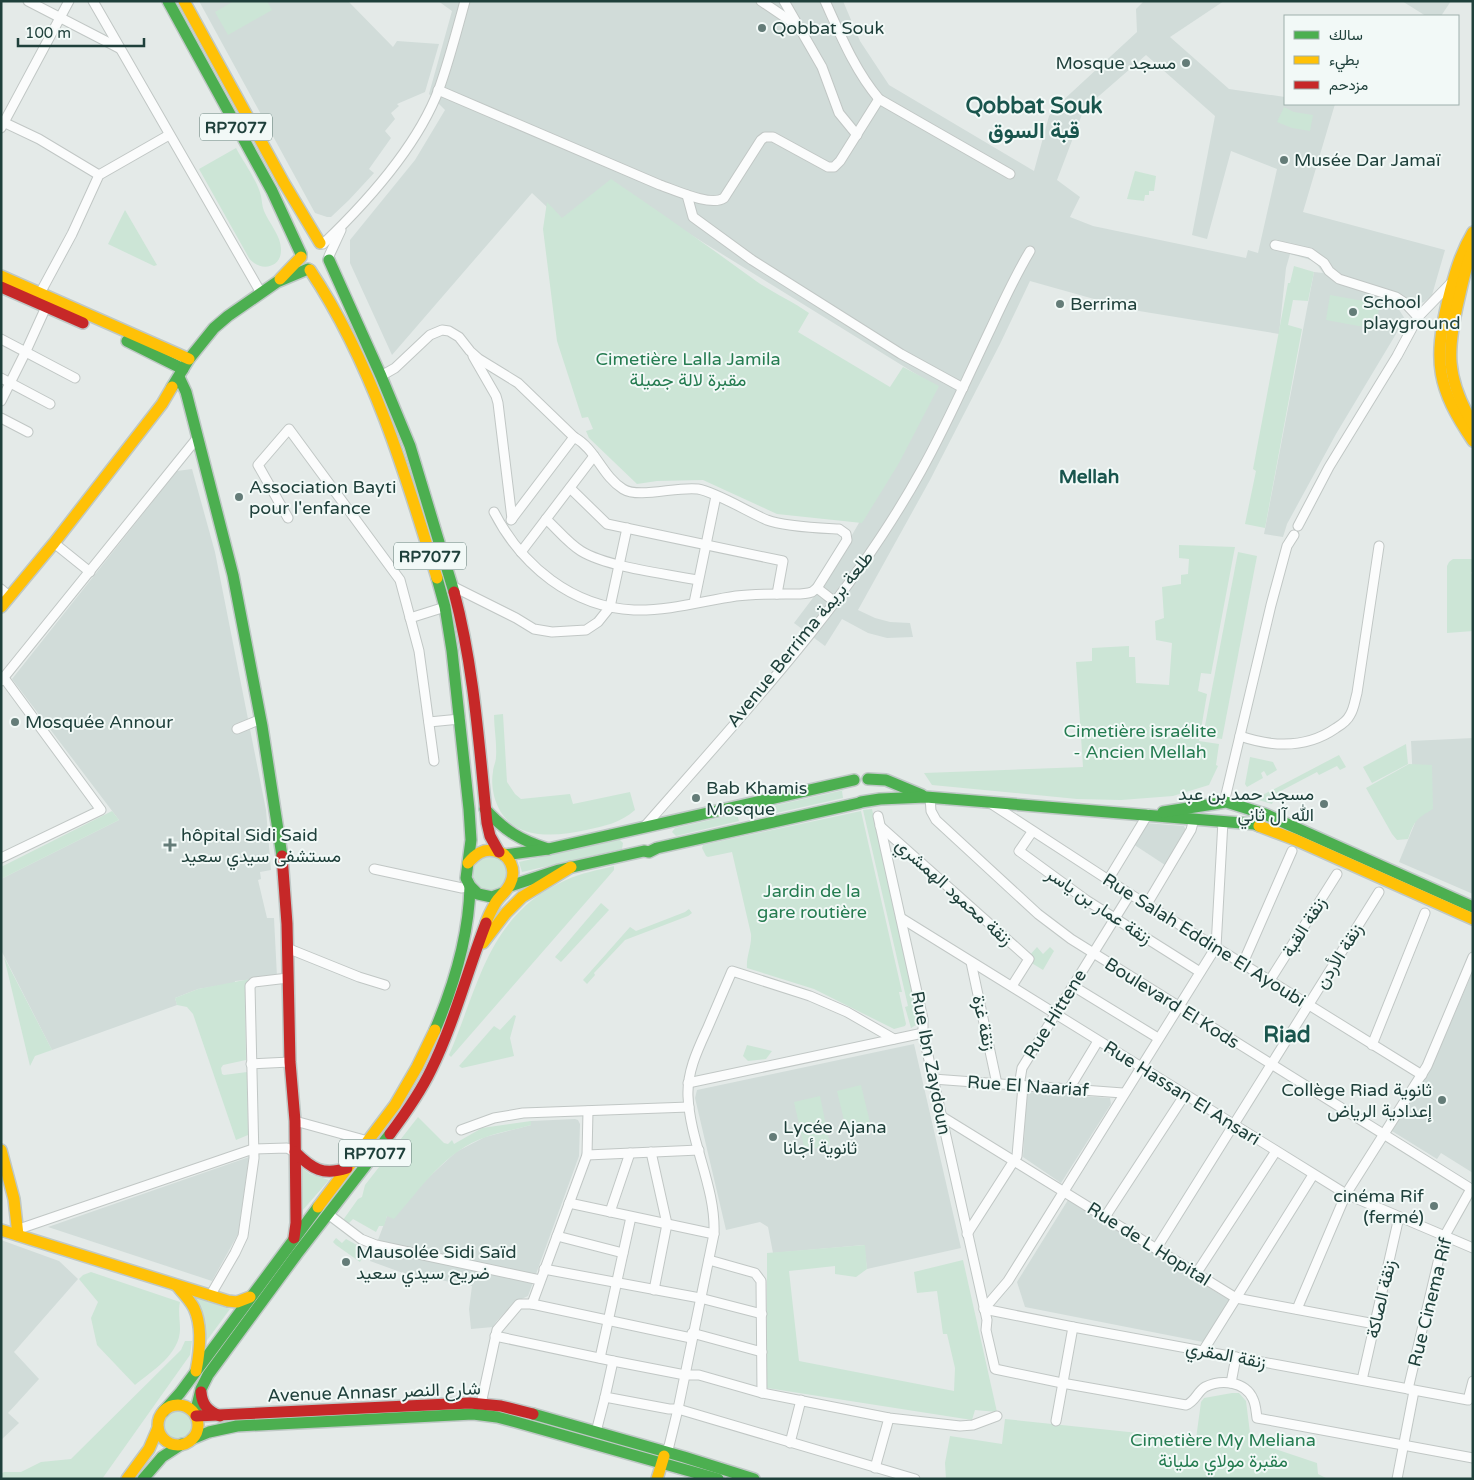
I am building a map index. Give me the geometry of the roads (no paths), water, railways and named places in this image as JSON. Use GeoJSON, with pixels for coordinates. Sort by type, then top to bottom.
{"type":"FeatureCollection","features":[{"type":"Feature","properties":{"kind":"main road","name":"RP7077"},"geometry":{"type":"LineString","coordinates":[[127,1479],[154,1440],[160,1416],[196,1372],[250,1296],[395,1105],[414,1074],[446,1004],[457,968],[468,919],[470,886],[466,873],[471,832],[452,651],[444,607],[414,502],[387,424],[330,300],[309,269],[303,264],[301,255],[272,191],[168,1]]}},
{"type":"Feature","properties":{"kind":"main road","name":"RP7077"},"geometry":{"type":"LineString","coordinates":[[184,1],[284,183],[321,243],[328,249],[329,258],[382,376],[410,446],[463,626],[470,663],[485,809],[490,836],[513,868],[513,878],[492,908],[485,922],[446,1038],[419,1093],[392,1131],[277,1279],[208,1375],[201,1388],[195,1415],[198,1428],[187,1442]]}},
{"type":"Feature","properties":{"kind":"main road"},"geometry":{"type":"LineString","coordinates":[[1473,232],[1459,255],[1440,340],[1440,363],[1445,390],[1452,408],[1473,441]]}},
{"type":"Feature","properties":{"kind":"main road"},"geometry":{"type":"LineString","coordinates":[[277,282],[301,255],[306,245],[315,242],[321,243]]}},
{"type":"Feature","properties":{"kind":"main road"},"geometry":{"type":"LineString","coordinates":[[1473,249],[1468,262],[1449,346],[1452,382],[1459,400],[1473,424]]}},
{"type":"Feature","properties":{"kind":"main road"},"geometry":{"type":"LineString","coordinates":[[1,607],[54,543],[162,404],[184,368],[214,328],[277,282],[309,269],[320,270],[327,264],[329,258]]}},
{"type":"Feature","properties":{"kind":"main road"},"geometry":{"type":"LineString","coordinates":[[1,276],[40,301]]}},
{"type":"Feature","properties":{"kind":"main road"},"geometry":{"type":"LineString","coordinates":[[1,287],[40,301],[184,368]]}},
{"type":"Feature","properties":{"kind":"main road"},"geometry":{"type":"LineString","coordinates":[[184,368],[186,392],[232,575],[261,719],[282,851],[290,1062],[295,1121],[296,1223],[294,1238]]}},
{"type":"Feature","properties":{"kind":"main road"},"geometry":{"type":"LineString","coordinates":[[868,778],[886,780],[928,797]]}},
{"type":"Feature","properties":{"kind":"main road"},"geometry":{"type":"LineString","coordinates":[[468,863],[480,852],[490,850],[520,854],[548,849],[854,780]]}},
{"type":"Feature","properties":{"kind":"main road"},"geometry":{"type":"LineString","coordinates":[[880,799],[888,796],[891,790],[890,784],[886,780]]}},
{"type":"Feature","properties":{"kind":"main road"},"geometry":{"type":"LineString","coordinates":[[470,886],[478,894],[492,897],[532,878],[571,867],[644,851],[649,852],[657,848],[860,802],[880,799],[928,797],[1148,814],[1263,826],[1473,919]]}},
{"type":"Feature","properties":{"kind":"main road"},"geometry":{"type":"LineString","coordinates":[[1226,823],[1218,817],[1217,812],[1218,806],[1227,803]]}},
{"type":"Feature","properties":{"kind":"main road"},"geometry":{"type":"LineString","coordinates":[[1226,823],[1235,818],[1236,813],[1235,808],[1227,803]]}},
{"type":"Feature","properties":{"kind":"main road"},"geometry":{"type":"LineString","coordinates":[[1148,814],[1227,803],[1265,814],[1473,907]]}},
{"type":"Feature","properties":{"kind":"main road"},"geometry":{"type":"LineString","coordinates":[[485,809],[513,836],[523,842],[548,849]]}},
{"type":"Feature","properties":{"kind":"main road"},"geometry":{"type":"LineString","coordinates":[[644,851],[637,847],[634,840],[636,832],[645,827],[655,829],[659,834],[660,843],[657,848]]}},
{"type":"Feature","properties":{"kind":"main road"},"geometry":{"type":"LineString","coordinates":[[474,956],[506,913],[522,897],[571,867]]}},
{"type":"Feature","properties":{"kind":"main road"},"geometry":{"type":"LineString","coordinates":[[1,1150],[14,1200],[18,1232]]}},
{"type":"Feature","properties":{"kind":"main road"},"geometry":{"type":"LineString","coordinates":[[295,1152],[305,1162],[321,1171],[337,1172],[347,1168]]}},
{"type":"Feature","properties":{"kind":"main road"},"geometry":{"type":"LineString","coordinates":[[1,1230],[18,1232],[210,1296],[234,1302],[250,1296]]}},
{"type":"Feature","properties":{"kind":"main road"},"geometry":{"type":"LineString","coordinates":[[178,1286],[194,1308],[197,1319],[199,1350],[196,1372]]}},
{"type":"Feature","properties":{"kind":"main road"},"geometry":{"type":"LineString","coordinates":[[201,1388],[203,1403],[207,1409],[220,1416]]}},
{"type":"Feature","properties":{"kind":"main road","name":"Avenue Annasr شارع النصر"},"geometry":{"type":"LineString","coordinates":[[195,1415],[220,1416],[470,1403],[501,1406],[596,1432],[718,1479]]}},
{"type":"Feature","properties":{"kind":"main road"},"geometry":{"type":"LineString","coordinates":[[163,1412],[174,1406],[180,1406],[186,1407],[195,1415]]}},
{"type":"Feature","properties":{"kind":"main road","name":"Avenue Annasr شارع النصر"},"geometry":{"type":"LineString","coordinates":[[143,1479],[162,1456],[209,1432],[237,1426],[473,1414],[497,1417],[754,1479]]}},
{"type":"Feature","properties":{"kind":"main road"},"geometry":{"type":"LineString","coordinates":[[158,1428],[164,1439],[169,1443],[187,1442]]}},
{"type":"Feature","properties":{"kind":"main road"},"geometry":{"type":"LineString","coordinates":[[657,1479],[663,1457]]}},
{"type":"Feature","properties":{"kind":"street"},"geometry":{"type":"LineString","coordinates":[[28,1],[120,48]]}},
{"type":"Feature","properties":{"kind":"street"},"geometry":{"type":"LineString","coordinates":[[69,1],[2,124],[39,140],[99,175]]}},
{"type":"Feature","properties":{"kind":"street"},"geometry":{"type":"LineString","coordinates":[[93,1],[261,293]]}},
{"type":"Feature","properties":{"kind":"street"},"geometry":{"type":"LineString","coordinates":[[761,1],[802,29]]}},
{"type":"Feature","properties":{"kind":"street"},"geometry":{"type":"LineString","coordinates":[[784,1],[802,29],[822,67],[839,113],[856,136]]}},
{"type":"Feature","properties":{"kind":"street"},"geometry":{"type":"LineString","coordinates":[[825,1],[854,60],[879,99],[1010,174]]}},
{"type":"Feature","properties":{"kind":"street"},"geometry":{"type":"LineString","coordinates":[[321,243],[343,225],[384,178],[422,123],[438,90],[465,4]]}},
{"type":"Feature","properties":{"kind":"street"},"geometry":{"type":"LineString","coordinates":[[438,90],[576,150],[687,195],[715,201],[723,199],[761,140],[765,137],[771,136],[831,168],[836,165],[879,99]]}},
{"type":"Feature","properties":{"kind":"street"},"geometry":{"type":"LineString","coordinates":[[1,400],[26,351],[40,301],[99,175],[169,135]]}},
{"type":"Feature","properties":{"kind":"street"},"geometry":{"type":"LineString","coordinates":[[687,195],[693,217],[752,260],[900,354],[963,388]]}},
{"type":"Feature","properties":{"kind":"street"},"geometry":{"type":"LineString","coordinates":[[329,258],[343,225]]}},
{"type":"Feature","properties":{"kind":"street"},"geometry":{"type":"LineString","coordinates":[[1276,245],[1310,253],[1324,263],[1329,271],[1339,279],[1396,297],[1405,303],[1418,317]]}},
{"type":"Feature","properties":{"kind":"street","name":"Avenue Berrima طلعة بريمة"},"geometry":{"type":"LineString","coordinates":[[645,827],[769,682],[856,575],[921,471],[963,388],[1018,270],[1030,251]]}},
{"type":"Feature","properties":{"kind":"street"},"geometry":{"type":"LineString","coordinates":[[1227,803],[1229,782],[1271,605],[1288,546],[1329,468],[1418,317],[1452,282]]}},
{"type":"Feature","properties":{"kind":"street"},"geometry":{"type":"LineString","coordinates":[[382,376],[395,368],[430,335],[442,330],[454,333],[479,359],[518,383],[574,437],[581,441],[615,483],[630,493],[685,488],[700,489],[770,521],[839,529],[847,537],[846,543],[817,588],[809,593],[750,594],[643,609],[610,607],[590,602],[569,592],[541,572],[521,552],[504,530],[494,512]]}},
{"type":"Feature","properties":{"kind":"street"},"geometry":{"type":"LineString","coordinates":[[1,339],[75,378]]}},
{"type":"Feature","properties":{"kind":"street"},"geometry":{"type":"LineString","coordinates":[[470,351],[496,396],[498,403],[512,519]]}},
{"type":"Feature","properties":{"kind":"street"},"geometry":{"type":"LineString","coordinates":[[1,378],[50,404]]}},
{"type":"Feature","properties":{"kind":"street"},"geometry":{"type":"LineString","coordinates":[[1,418],[28,432]]}},
{"type":"Feature","properties":{"kind":"street"},"geometry":{"type":"LineString","coordinates":[[288,518],[258,465],[289,429],[400,580],[419,651],[434,762]]}},
{"type":"Feature","properties":{"kind":"street"},"geometry":{"type":"LineString","coordinates":[[1,858],[101,810],[3,679],[198,437]]}},
{"type":"Feature","properties":{"kind":"street"},"geometry":{"type":"LineString","coordinates":[[504,530],[574,437]]}},
{"type":"Feature","properties":{"kind":"street"},"geometry":{"type":"LineString","coordinates":[[521,552],[594,456]]}},
{"type":"Feature","properties":{"kind":"street"},"geometry":{"type":"LineString","coordinates":[[570,488],[608,524],[783,561],[777,594]]}},
{"type":"Feature","properties":{"kind":"street"},"geometry":{"type":"LineString","coordinates":[[694,603],[716,496]]}},
{"type":"Feature","properties":{"kind":"street"},"geometry":{"type":"LineString","coordinates":[[546,518],[579,550],[597,558],[698,580]]}},
{"type":"Feature","properties":{"kind":"street"},"geometry":{"type":"LineString","coordinates":[[452,586],[542,631],[586,630],[598,622],[610,607],[627,528]]}},
{"type":"Feature","properties":{"kind":"street"},"geometry":{"type":"LineString","coordinates":[[54,543],[90,572]]}},
{"type":"Feature","properties":{"kind":"street"},"geometry":{"type":"LineString","coordinates":[[1240,736],[1260,743],[1278,745],[1309,742],[1331,732],[1350,715],[1357,693],[1379,546]]}},
{"type":"Feature","properties":{"kind":"street"},"geometry":{"type":"LineString","coordinates":[[1,588],[10,597]]}},
{"type":"Feature","properties":{"kind":"street"},"geometry":{"type":"LineString","coordinates":[[817,588],[835,602]]}},
{"type":"Feature","properties":{"kind":"street"},"geometry":{"type":"LineString","coordinates":[[410,618],[444,607]]}},
{"type":"Feature","properties":{"kind":"street"},"geometry":{"type":"LineString","coordinates":[[237,729],[261,719]]}},
{"type":"Feature","properties":{"kind":"street"},"geometry":{"type":"LineString","coordinates":[[429,722],[460,719]]}},
{"type":"Feature","properties":{"kind":"street","name":"Boulevard El Kods"},"geometry":{"type":"LineString","coordinates":[[928,797],[930,811],[936,820],[1038,914],[1093,953],[1472,1190]]}},
{"type":"Feature","properties":{"kind":"street","name":"Rue Salah Eddine El Ayoubi"},"geometry":{"type":"LineString","coordinates":[[988,802],[1130,894],[1422,1075]]}},
{"type":"Feature","properties":{"kind":"street"},"geometry":{"type":"LineString","coordinates":[[1108,880],[1148,814]]}},
{"type":"Feature","properties":{"kind":"street"},"geometry":{"type":"LineString","coordinates":[[1147,904],[1191,830],[1194,819]]}},
{"type":"Feature","properties":{"kind":"street","name":"Rue Ibn Zaydoun"},"geometry":{"type":"LineString","coordinates":[[879,821],[923,1019],[923,1033],[932,1079],[987,1320],[986,1330],[995,1369],[1062,1383]]}},
{"type":"Feature","properties":{"kind":"street","name":"زنقة محمود الهمشري"},"geometry":{"type":"LineString","coordinates":[[879,821],[1028,959],[1012,986]]}},
{"type":"Feature","properties":{"kind":"street"},"geometry":{"type":"LineString","coordinates":[[984,1309],[1008,1281],[1216,947],[1226,823]]}},
{"type":"Feature","properties":{"kind":"street","name":"زنقة عمار بن ياسر"},"geometry":{"type":"LineString","coordinates":[[1032,832],[1019,851],[1061,883],[1114,919],[1200,972]]}},
{"type":"Feature","properties":{"kind":"street"},"geometry":{"type":"LineString","coordinates":[[1243,963],[1292,851]]}},
{"type":"Feature","properties":{"kind":"street"},"geometry":{"type":"LineString","coordinates":[[374,869],[462,888],[470,886]]}},
{"type":"Feature","properties":{"kind":"street","name":"زنقة القبة"},"geometry":{"type":"LineString","coordinates":[[1270,980],[1337,874]]}},
{"type":"Feature","properties":{"kind":"street","name":"زنقة الأردن"},"geometry":{"type":"LineString","coordinates":[[1156,1249],[1378,892]]}},
{"type":"Feature","properties":{"kind":"street","name":"Rue Hittene"},"geometry":{"type":"LineString","coordinates":[[1014,1160],[1017,1156],[1022,1068],[1130,894]]}},
{"type":"Feature","properties":{"kind":"street"},"geometry":{"type":"LineString","coordinates":[[1372,1045],[1425,913]]}},
{"type":"Feature","properties":{"kind":"street","name":"Rue Hassan El Ansari"},"geometry":{"type":"LineString","coordinates":[[901,918],[1012,986],[1184,1096],[1346,1194],[1473,1248]]}},
{"type":"Feature","properties":{"kind":"street"},"geometry":{"type":"LineString","coordinates":[[287,948],[351,974],[385,985]]}},
{"type":"Feature","properties":{"kind":"street"},"geometry":{"type":"LineString","coordinates":[[1297,1309],[1346,1194],[1427,1066],[1473,957]]}},
{"type":"Feature","properties":{"kind":"street","name":"زنقة غزة"},"geometry":{"type":"LineString","coordinates":[[971,962],[997,1084]]}},
{"type":"Feature","properties":{"kind":"street"},"geometry":{"type":"LineString","coordinates":[[663,1457],[669,1446],[678,1409],[709,1260],[715,1220],[689,1107],[688,1083],[692,1064],[732,971],[810,996],[847,1012],[894,1039]]}},
{"type":"Feature","properties":{"kind":"street"},"geometry":{"type":"LineString","coordinates":[[210,1296],[243,1236],[254,1158],[250,986],[254,982],[288,978]]}},
{"type":"Feature","properties":{"kind":"street"},"geometry":{"type":"LineString","coordinates":[[1073,986],[1158,1038]]}},
{"type":"Feature","properties":{"kind":"street"},"geometry":{"type":"LineString","coordinates":[[688,1083],[923,1033]]}},
{"type":"Feature","properties":{"kind":"street"},"geometry":{"type":"LineString","coordinates":[[1069,1088],[1098,1041]]}},
{"type":"Feature","properties":{"kind":"street"},"geometry":{"type":"LineString","coordinates":[[251,1064],[290,1062]]}},
{"type":"Feature","properties":{"kind":"street","name":"Rue El Naariaf"},"geometry":{"type":"LineString","coordinates":[[932,1079],[1069,1088],[1123,1094]]}},
{"type":"Feature","properties":{"kind":"street"},"geometry":{"type":"LineString","coordinates":[[1105,1217],[1184,1096]]}},
{"type":"Feature","properties":{"kind":"street"},"geometry":{"type":"LineString","coordinates":[[461,1130],[508,1114],[689,1107]]}},
{"type":"Feature","properties":{"kind":"street"},"geometry":{"type":"LineString","coordinates":[[532,1304],[587,1155],[588,1111]]}},
{"type":"Feature","properties":{"kind":"street","name":"Rue de L Hopital"},"geometry":{"type":"LineString","coordinates":[[941,1116],[1236,1298],[1375,1324]]}},
{"type":"Feature","properties":{"kind":"street"},"geometry":{"type":"LineString","coordinates":[[295,1121],[368,1141]]}},
{"type":"Feature","properties":{"kind":"street"},"geometry":{"type":"LineString","coordinates":[[18,1232],[253,1149],[287,1148],[295,1152]]}},
{"type":"Feature","properties":{"kind":"street"},"geometry":{"type":"LineString","coordinates":[[587,1155],[698,1150]]}},
{"type":"Feature","properties":{"kind":"street"},"geometry":{"type":"LineString","coordinates":[[651,1152],[667,1224],[654,1290]]}},
{"type":"Feature","properties":{"kind":"street"},"geometry":{"type":"LineString","coordinates":[[1196,1274],[1276,1152]]}},
{"type":"Feature","properties":{"kind":"street"},"geometry":{"type":"LineString","coordinates":[[610,1212],[630,1153]]}},
{"type":"Feature","properties":{"kind":"street"},"geometry":{"type":"LineString","coordinates":[[967,1234],[1014,1160]]}},
{"type":"Feature","properties":{"kind":"street"},"geometry":{"type":"LineString","coordinates":[[1203,1351],[1313,1174]]}},
{"type":"Feature","properties":{"kind":"street","name":"Rue Cinema Rif"},"geometry":{"type":"LineString","coordinates":[[1397,1479],[1404,1446],[1411,1390],[1444,1237],[1472,1190]]}},
{"type":"Feature","properties":{"kind":"street"},"geometry":{"type":"LineString","coordinates":[[569,1204],[714,1234]]}},
{"type":"Feature","properties":{"kind":"street"},"geometry":{"type":"LineString","coordinates":[[328,1214],[361,1239],[376,1245],[540,1280]]}},
{"type":"Feature","properties":{"kind":"street"},"geometry":{"type":"LineString","coordinates":[[600,1358],[631,1217]]}},
{"type":"Feature","properties":{"kind":"street","name":"زنقة الصاكة"},"geometry":{"type":"LineString","coordinates":[[1362,1380],[1399,1217]]}},
{"type":"Feature","properties":{"kind":"street"},"geometry":{"type":"LineString","coordinates":[[556,1236],[623,1253]]}},
{"type":"Feature","properties":{"kind":"street"},"geometry":{"type":"LineString","coordinates":[[709,1260],[757,1275],[761,1281],[762,1393]]}},
{"type":"Feature","properties":{"kind":"street"},"geometry":{"type":"LineString","coordinates":[[544,1269],[700,1298],[762,1314]]}},
{"type":"Feature","properties":{"kind":"street"},"geometry":{"type":"LineString","coordinates":[[481,1404],[499,1325],[519,1304],[532,1304],[762,1352]]}},
{"type":"Feature","properties":{"kind":"street","name":"زنقة المقري"},"geometry":{"type":"LineString","coordinates":[[984,1309],[1468,1400],[1473,1381]]}},
{"type":"Feature","properties":{"kind":"street"},"geometry":{"type":"LineString","coordinates":[[1056,1421],[1073,1327]]}},
{"type":"Feature","properties":{"kind":"street"},"geometry":{"type":"LineString","coordinates":[[495,1336],[613,1361],[699,1375],[762,1393],[890,1418],[960,1426],[973,1425],[997,1416]]}},
{"type":"Feature","properties":{"kind":"street"},"geometry":{"type":"LineString","coordinates":[[1231,1383],[1236,1357]]}},
{"type":"Feature","properties":{"kind":"street"},"geometry":{"type":"LineString","coordinates":[[596,1432],[613,1361]]}},
{"type":"Feature","properties":{"kind":"street"},"geometry":{"type":"LineString","coordinates":[[1062,1383],[1186,1405],[1190,1404],[1198,1392],[1204,1388],[1215,1384],[1231,1383],[1244,1389],[1251,1396],[1257,1418],[1473,1458]]}},
{"type":"Feature","properties":{"kind":"street"},"geometry":{"type":"LineString","coordinates":[[605,1397],[678,1409],[915,1479]]}},
{"type":"Feature","properties":{"kind":"street"},"geometry":{"type":"LineString","coordinates":[[790,1442],[801,1400]]}},
{"type":"Feature","properties":{"kind":"street"},"geometry":{"type":"LineString","coordinates":[[875,1468],[890,1418]]}},
{"type":"Feature","properties":{"kind":"place","name":"Qobbat Souk"},"geometry":{"type":"Point","coordinates":[762,28]}},
{"type":"Feature","properties":{"kind":"place","name":"Mosque مسجد"},"geometry":{"type":"Point","coordinates":[1186,63]}},
{"type":"Feature","properties":{"kind":"place","name":"Musée Dar Jamaï"},"geometry":{"type":"Point","coordinates":[1284,160]}},
{"type":"Feature","properties":{"kind":"place","name":"Berrima"},"geometry":{"type":"Point","coordinates":[1060,304]}},
{"type":"Feature","properties":{"kind":"place","name":"School playground"},"geometry":{"type":"Point","coordinates":[1353,312]}},
{"type":"Feature","properties":{"kind":"place","name":"Association Bayti pour l'enfance"},"geometry":{"type":"Point","coordinates":[239,497]}},
{"type":"Feature","properties":{"kind":"place","name":"Mosquée Annour"},"geometry":{"type":"Point","coordinates":[15,722]}},
{"type":"Feature","properties":{"kind":"place","name":"Bab Khamis Mosque"},"geometry":{"type":"Point","coordinates":[696,798]}},
{"type":"Feature","properties":{"kind":"place","name":"مسجد حمد بن عبد الله آل ثاني"},"geometry":{"type":"Point","coordinates":[1324,804]}},
{"type":"Feature","properties":{"kind":"place","name":"hôpital Sidi Said مستشفى سيدي سعيد"},"geometry":{"type":"Point","coordinates":[170,845]}},
{"type":"Feature","properties":{"kind":"place","name":"Collège Riad ثانوية إعدادية الرياض"},"geometry":{"type":"Point","coordinates":[1442,1100]}},
{"type":"Feature","properties":{"kind":"place","name":"Lycée Ajana ثانوية أجانا"},"geometry":{"type":"Point","coordinates":[773,1137]}},
{"type":"Feature","properties":{"kind":"place","name":"cinéma Rif (fermé)"},"geometry":{"type":"Point","coordinates":[1434,1206]}},
{"type":"Feature","properties":{"kind":"place","name":"Mausolée Sidi Saïd ضريح سيدي سعيد"},"geometry":{"type":"Point","coordinates":[346,1262]}},
{"type":"Feature","properties":{"kind":"district","name":"Qobbat Souk قبة السوق"},"geometry":{"type":"Point","coordinates":[1034,118]}},
{"type":"Feature","properties":{"kind":"district","name":"Mellah"},"geometry":{"type":"Point","coordinates":[1089,476]}},
{"type":"Feature","properties":{"kind":"district","name":"Riad"},"geometry":{"type":"Point","coordinates":[1287,1034]}},
{"type":"Feature","properties":{"kind":"park label","name":"Cimetière Lalla Jamila مقبرة لالة جميلة"},"geometry":{"type":"Point","coordinates":[688,369]}},
{"type":"Feature","properties":{"kind":"park label","name":"Cimetière israélite - Ancien Mellah"},"geometry":{"type":"Point","coordinates":[1140,741]}},
{"type":"Feature","properties":{"kind":"park label","name":"Jardin de la gare routière"},"geometry":{"type":"Point","coordinates":[812,901]}},
{"type":"Feature","properties":{"kind":"park label","name":"Cimetière My Meliana مقبرة مولاي مليانة"},"geometry":{"type":"Point","coordinates":[1223,1450]}}]}
